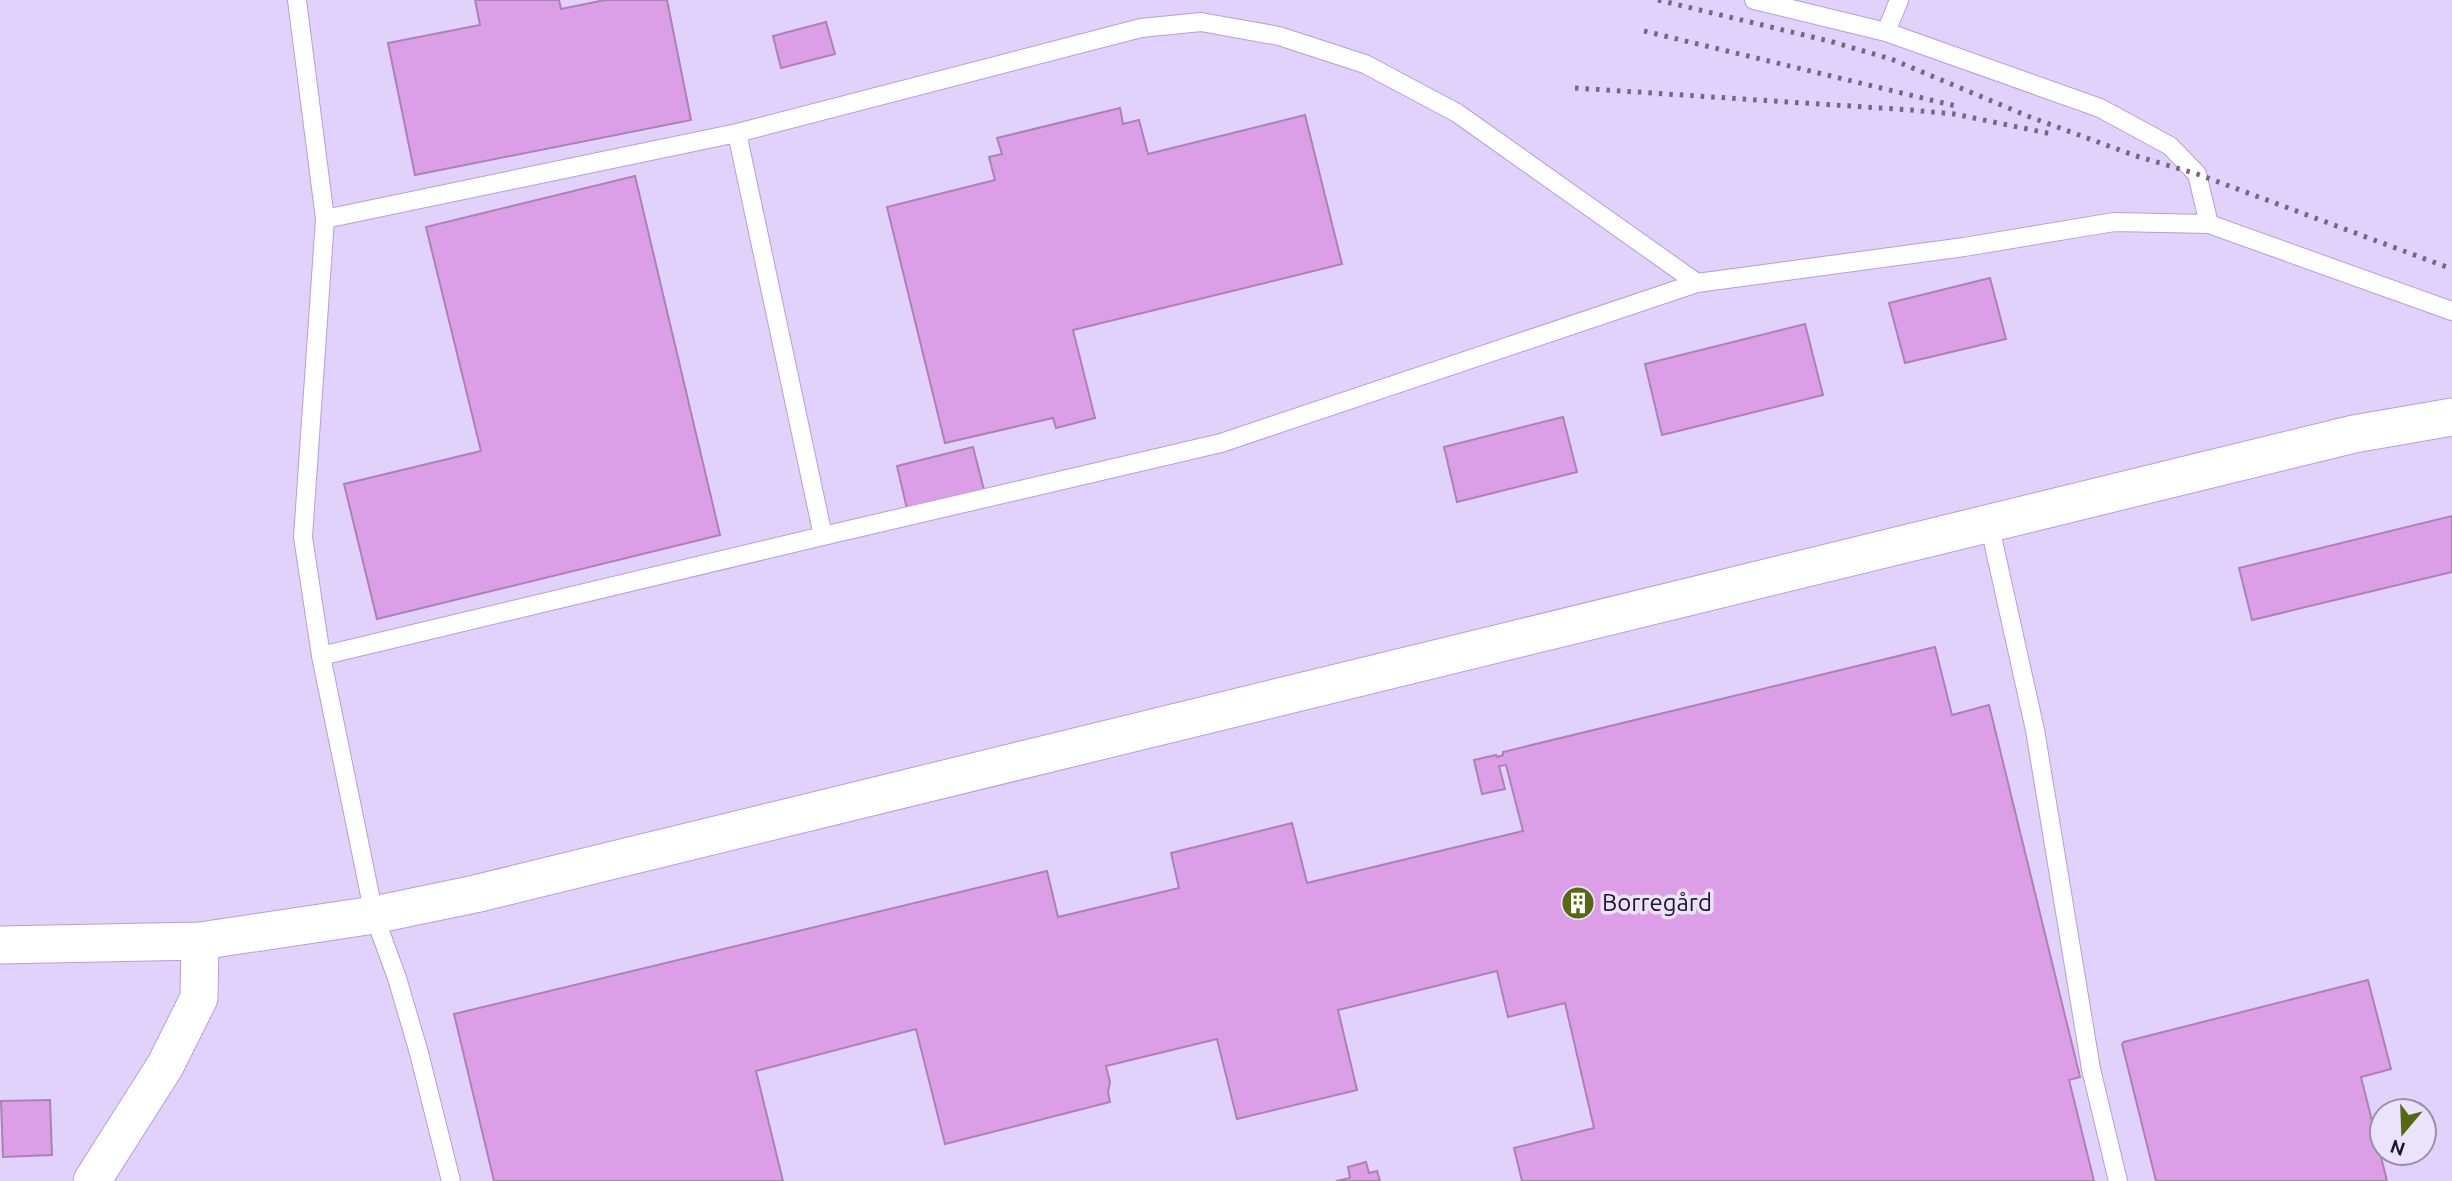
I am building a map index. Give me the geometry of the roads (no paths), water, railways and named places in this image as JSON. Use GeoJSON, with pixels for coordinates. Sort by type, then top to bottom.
{"type":"FeatureCollection","features":[{"type":"Feature","properties":{"kind":"street"},"geometry":{"type":"LineString","coordinates":[[0,945],[200,941],[374,915],[475,894],[2354,434],[2452,418]]}},
{"type":"Feature","properties":{"kind":"street"},"geometry":{"type":"LineString","coordinates":[[92,1181],[165,1066],[199,998],[200,941]]}},
{"type":"Feature","properties":{"kind":"lane"},"geometry":{"type":"LineString","coordinates":[[297,0],[325,219],[303,537],[321,656],[374,915],[397,978],[419,1053],[451,1181]]}},
{"type":"Feature","properties":{"kind":"lane"},"geometry":{"type":"LineString","coordinates":[[1754,0],[1886,32],[2101,108],[2170,146],[2197,174],[2209,224]]}},
{"type":"Feature","properties":{"kind":"lane"},"geometry":{"type":"LineString","coordinates":[[1886,32],[1899,0]]}},
{"type":"Feature","properties":{"kind":"lane"},"geometry":{"type":"LineString","coordinates":[[325,219],[737,133],[1142,28],[1201,22],[1279,36],[1365,64],[1457,113],[1697,283]]}},
{"type":"Feature","properties":{"kind":"lane"},"geometry":{"type":"LineString","coordinates":[[737,133],[822,536]]}},
{"type":"Feature","properties":{"kind":"lane"},"geometry":{"type":"LineString","coordinates":[[321,656],[1221,443],[1697,283],[1964,247],[2114,222],[2209,224],[2452,311]]}},
{"type":"Feature","properties":{"kind":"lane"},"geometry":{"type":"LineString","coordinates":[[1989,523],[2035,730],[2091,1069],[2118,1181]]}},
{"type":"Feature","properties":{"kind":"railway"},"geometry":{"type":"LineString","coordinates":[[1658,0],[1829,41],[1891,59],[2030,117],[2136,156],[2197,174],[2452,269]]}},
{"type":"Feature","properties":{"kind":"railway"},"geometry":{"type":"LineString","coordinates":[[1644,31],[1960,107]]}},
{"type":"Feature","properties":{"kind":"railway"},"geometry":{"type":"LineString","coordinates":[[1575,88],[1954,114],[2052,134]]}},
{"type":"Feature","properties":{"kind":"place","name":"Borregård"},"geometry":{"type":"Point","coordinates":[1578,903]}}]}
